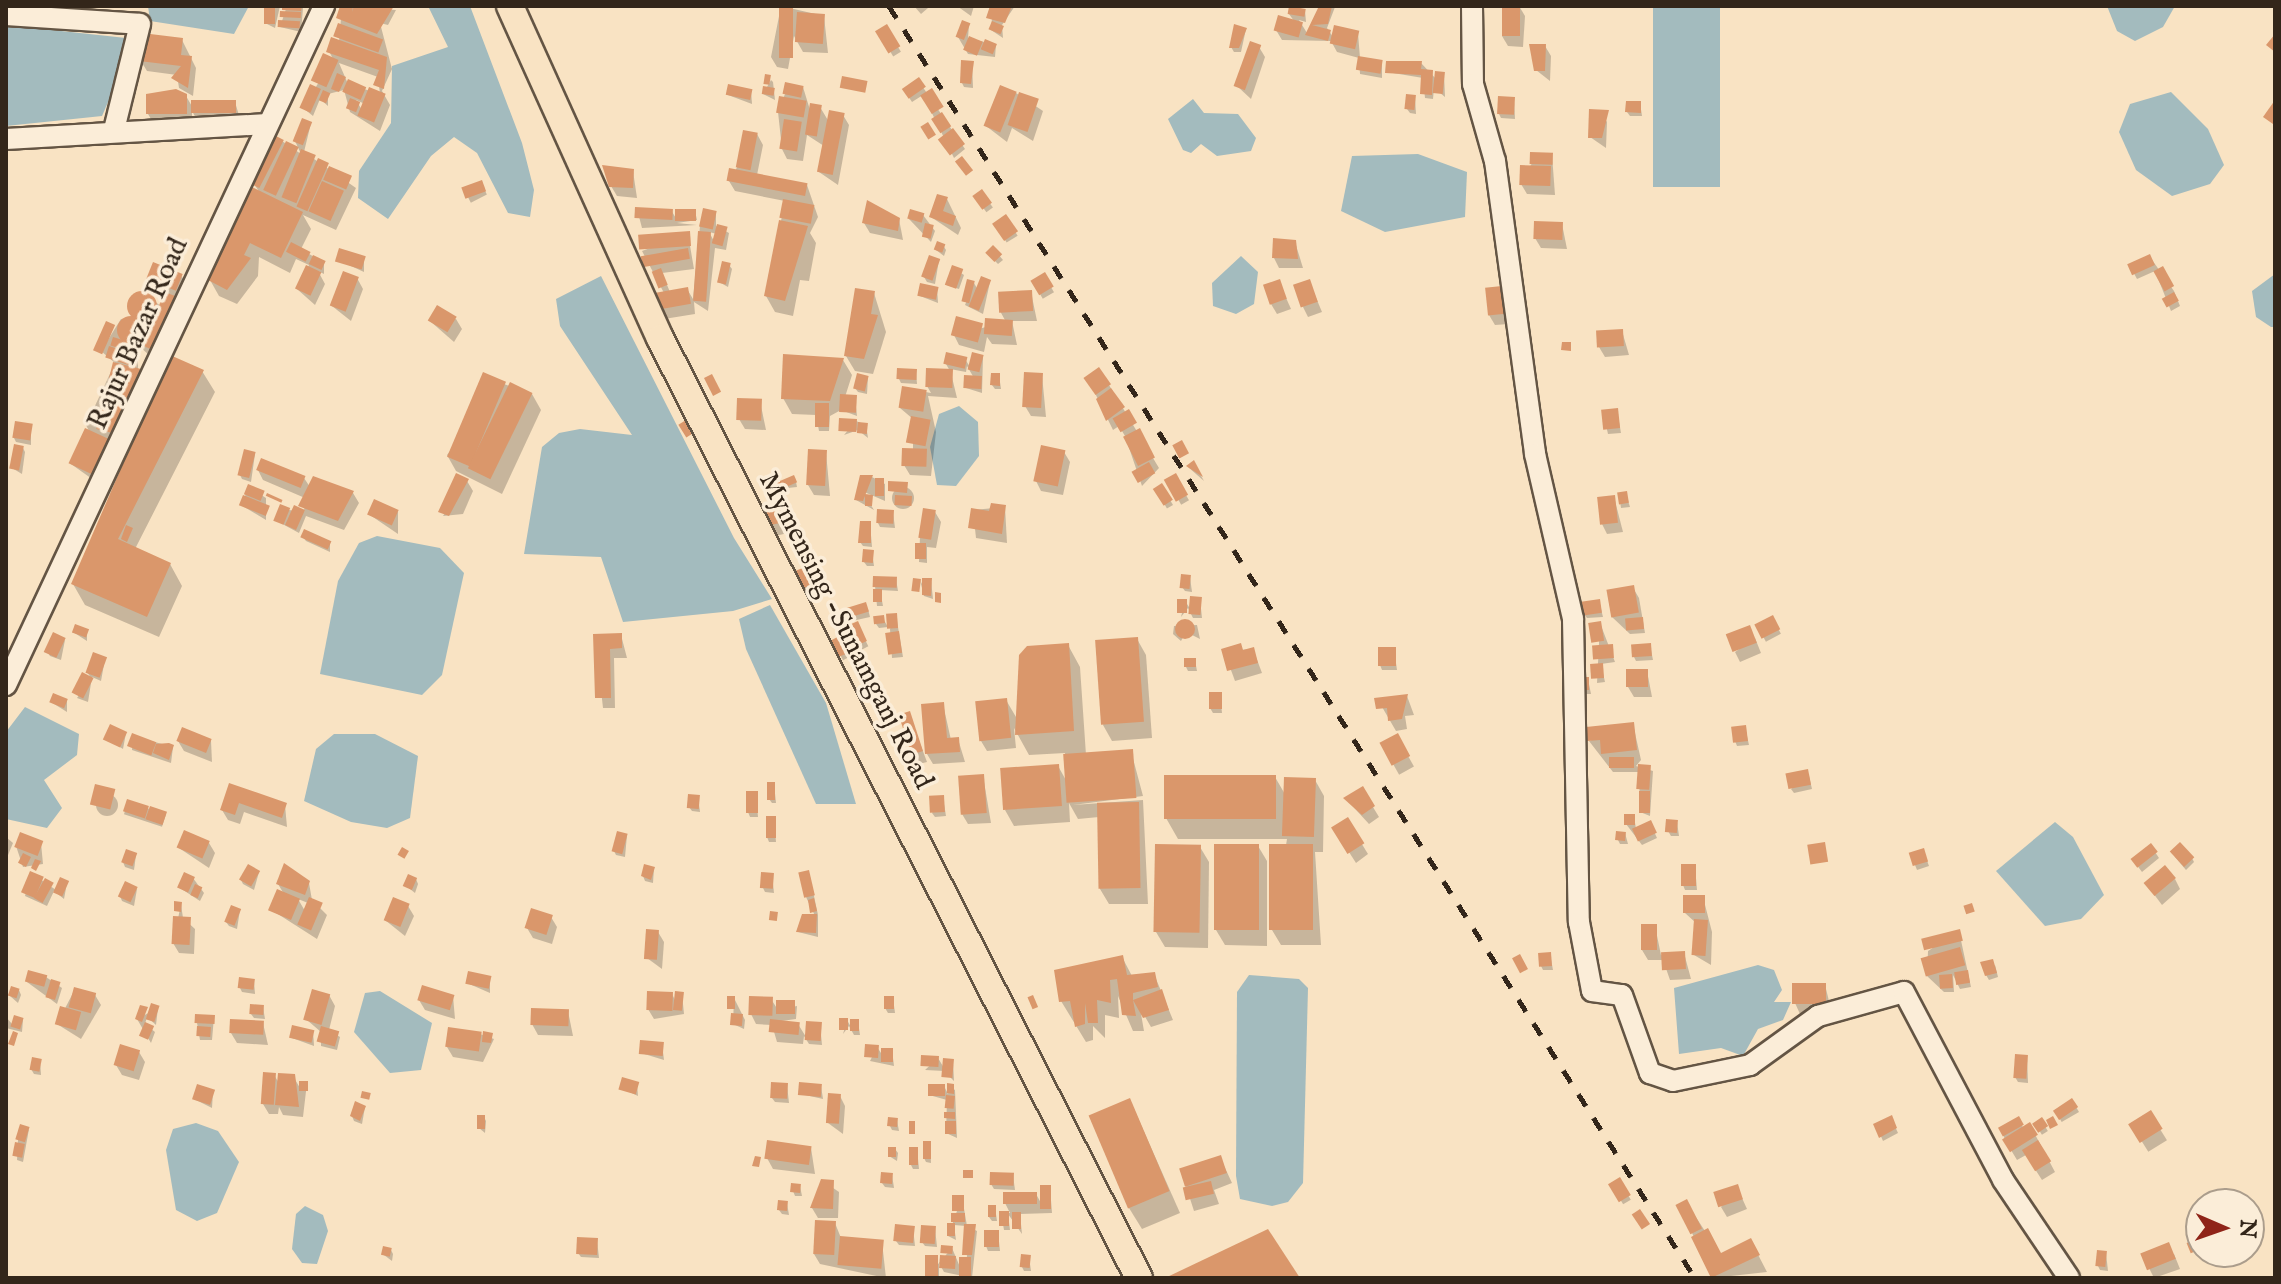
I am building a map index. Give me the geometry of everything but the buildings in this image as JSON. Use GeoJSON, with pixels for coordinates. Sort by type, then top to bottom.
{"type":"FeatureCollection","features":[{"type":"Feature","properties":{"kind":"main road","name":"Mymensing -Sunamganj Road"},"geometry":{"type":"LineString","coordinates":[[510,6],[660,338],[1139,1278]]}},
{"type":"Feature","properties":{"kind":"street","name":"Rajur Bazar Road"},"geometry":{"type":"LineString","coordinates":[[6,685],[264,124],[324,6]]}},
{"type":"Feature","properties":{"kind":"street"},"geometry":{"type":"LineString","coordinates":[[1476,6],[1473,84],[1495,161],[1535,454],[1573,619],[1579,922],[1592,991],[1622,995],[1650,1073],[1673,1081],[1750,1065],[1818,1016],[1904,992],[2003,1180],[2069,1278]]}},
{"type":"Feature","properties":{"kind":"street"},"geometry":{"type":"LineString","coordinates":[[6,15],[140,24],[114,130]]}},
{"type":"Feature","properties":{"kind":"street"},"geometry":{"type":"LineString","coordinates":[[6,139],[114,130],[264,124]]}},
{"type":"Feature","properties":{"kind":"water"},"geometry":{"type":"Polygon","coordinates":[[[148,6],[249,6],[234,34],[150,21],[148,6]]]}},
{"type":"Feature","properties":{"kind":"water"},"geometry":{"type":"Polygon","coordinates":[[[428,6],[470,6],[522,143],[534,190],[530,217],[508,213],[477,153],[454,137],[431,156],[388,219],[358,198],[359,171],[391,123],[392,66],[448,47],[428,6]]]}},
{"type":"Feature","properties":{"kind":"water"},"geometry":{"type":"Polygon","coordinates":[[[1653,6],[1720,6],[1720,187],[1653,187],[1653,6]]]}},
{"type":"Feature","properties":{"kind":"water"},"geometry":{"type":"Polygon","coordinates":[[[2107,6],[2175,6],[2163,27],[2135,41],[2117,31],[2107,6]]]}},
{"type":"Feature","properties":{"kind":"water"},"geometry":{"type":"Polygon","coordinates":[[[6,25],[126,38],[128,56],[102,116],[6,126],[6,25]]]}},
{"type":"Feature","properties":{"kind":"water"},"geometry":{"type":"Polygon","coordinates":[[[2171,92],[2208,129],[2224,165],[2210,184],[2172,196],[2136,170],[2119,132],[2130,104],[2171,92]]]}},
{"type":"Feature","properties":{"kind":"water"},"geometry":{"type":"Polygon","coordinates":[[[1193,99],[1204,113],[1238,114],[1256,138],[1251,151],[1217,156],[1201,144],[1191,153],[1183,150],[1168,119],[1193,99]]]}},
{"type":"Feature","properties":{"kind":"water"},"geometry":{"type":"Polygon","coordinates":[[[1418,154],[1467,172],[1465,217],[1385,232],[1341,211],[1352,156],[1418,154]]]}},
{"type":"Feature","properties":{"kind":"water"},"geometry":{"type":"Polygon","coordinates":[[[1241,256],[1258,272],[1254,304],[1236,314],[1213,306],[1212,283],[1241,256]]]}},
{"type":"Feature","properties":{"kind":"water"},"geometry":{"type":"Polygon","coordinates":[[[2275,274],[2275,327],[2271,327],[2256,317],[2252,291],[2275,274]]]}},
{"type":"Feature","properties":{"kind":"water"},"geometry":{"type":"Polygon","coordinates":[[[601,276],[734,538],[772,599],[733,611],[623,622],[601,557],[524,554],[542,447],[559,433],[580,429],[632,435],[560,326],[556,299],[601,276]]]}},
{"type":"Feature","properties":{"kind":"water"},"geometry":{"type":"Polygon","coordinates":[[[959,406],[978,422],[979,456],[956,486],[937,485],[930,447],[939,414],[959,406]]]}},
{"type":"Feature","properties":{"kind":"water"},"geometry":{"type":"Polygon","coordinates":[[[377,536],[440,548],[464,573],[442,675],[422,695],[320,674],[338,581],[359,543],[377,536]]]}},
{"type":"Feature","properties":{"kind":"water"},"geometry":{"type":"Polygon","coordinates":[[[770,605],[826,703],[856,804],[816,804],[746,649],[739,619],[770,605]]]}},
{"type":"Feature","properties":{"kind":"water"},"geometry":{"type":"Polygon","coordinates":[[[25,707],[79,734],[77,755],[44,780],[62,808],[47,828],[6,819],[6,732],[25,707]]]}},
{"type":"Feature","properties":{"kind":"water"},"geometry":{"type":"Polygon","coordinates":[[[334,734],[375,734],[418,756],[410,818],[387,828],[351,822],[304,801],[316,749],[334,734]]]}},
{"type":"Feature","properties":{"kind":"water"},"geometry":{"type":"Polygon","coordinates":[[[2055,822],[2073,837],[2104,895],[2081,919],[2045,926],[1996,871],[2055,822]]]}},
{"type":"Feature","properties":{"kind":"water"},"geometry":{"type":"Polygon","coordinates":[[[1758,965],[1774,970],[1782,990],[1774,1002],[1791,1002],[1783,1020],[1758,1029],[1743,1056],[1721,1048],[1679,1054],[1674,988],[1758,965]]]}},
{"type":"Feature","properties":{"kind":"water"},"geometry":{"type":"Polygon","coordinates":[[[1249,975],[1299,979],[1308,988],[1303,1183],[1288,1202],[1272,1206],[1240,1199],[1236,1176],[1237,992],[1249,975]]]}},
{"type":"Feature","properties":{"kind":"water"},"geometry":{"type":"Polygon","coordinates":[[[380,991],[432,1023],[421,1070],[390,1073],[354,1032],[365,993],[380,991]]]}},
{"type":"Feature","properties":{"kind":"water"},"geometry":{"type":"Polygon","coordinates":[[[196,1123],[218,1131],[239,1162],[217,1213],[197,1221],[176,1210],[166,1150],[173,1129],[196,1123]]]}},
{"type":"Feature","properties":{"kind":"water"},"geometry":{"type":"Polygon","coordinates":[[[305,1206],[323,1215],[328,1231],[317,1264],[302,1263],[292,1249],[296,1214],[305,1206]]]}},
{"type":"Feature","properties":{"kind":"railway"},"geometry":{"type":"LineString","coordinates":[[889,6],[1695,1278]]}}]}
